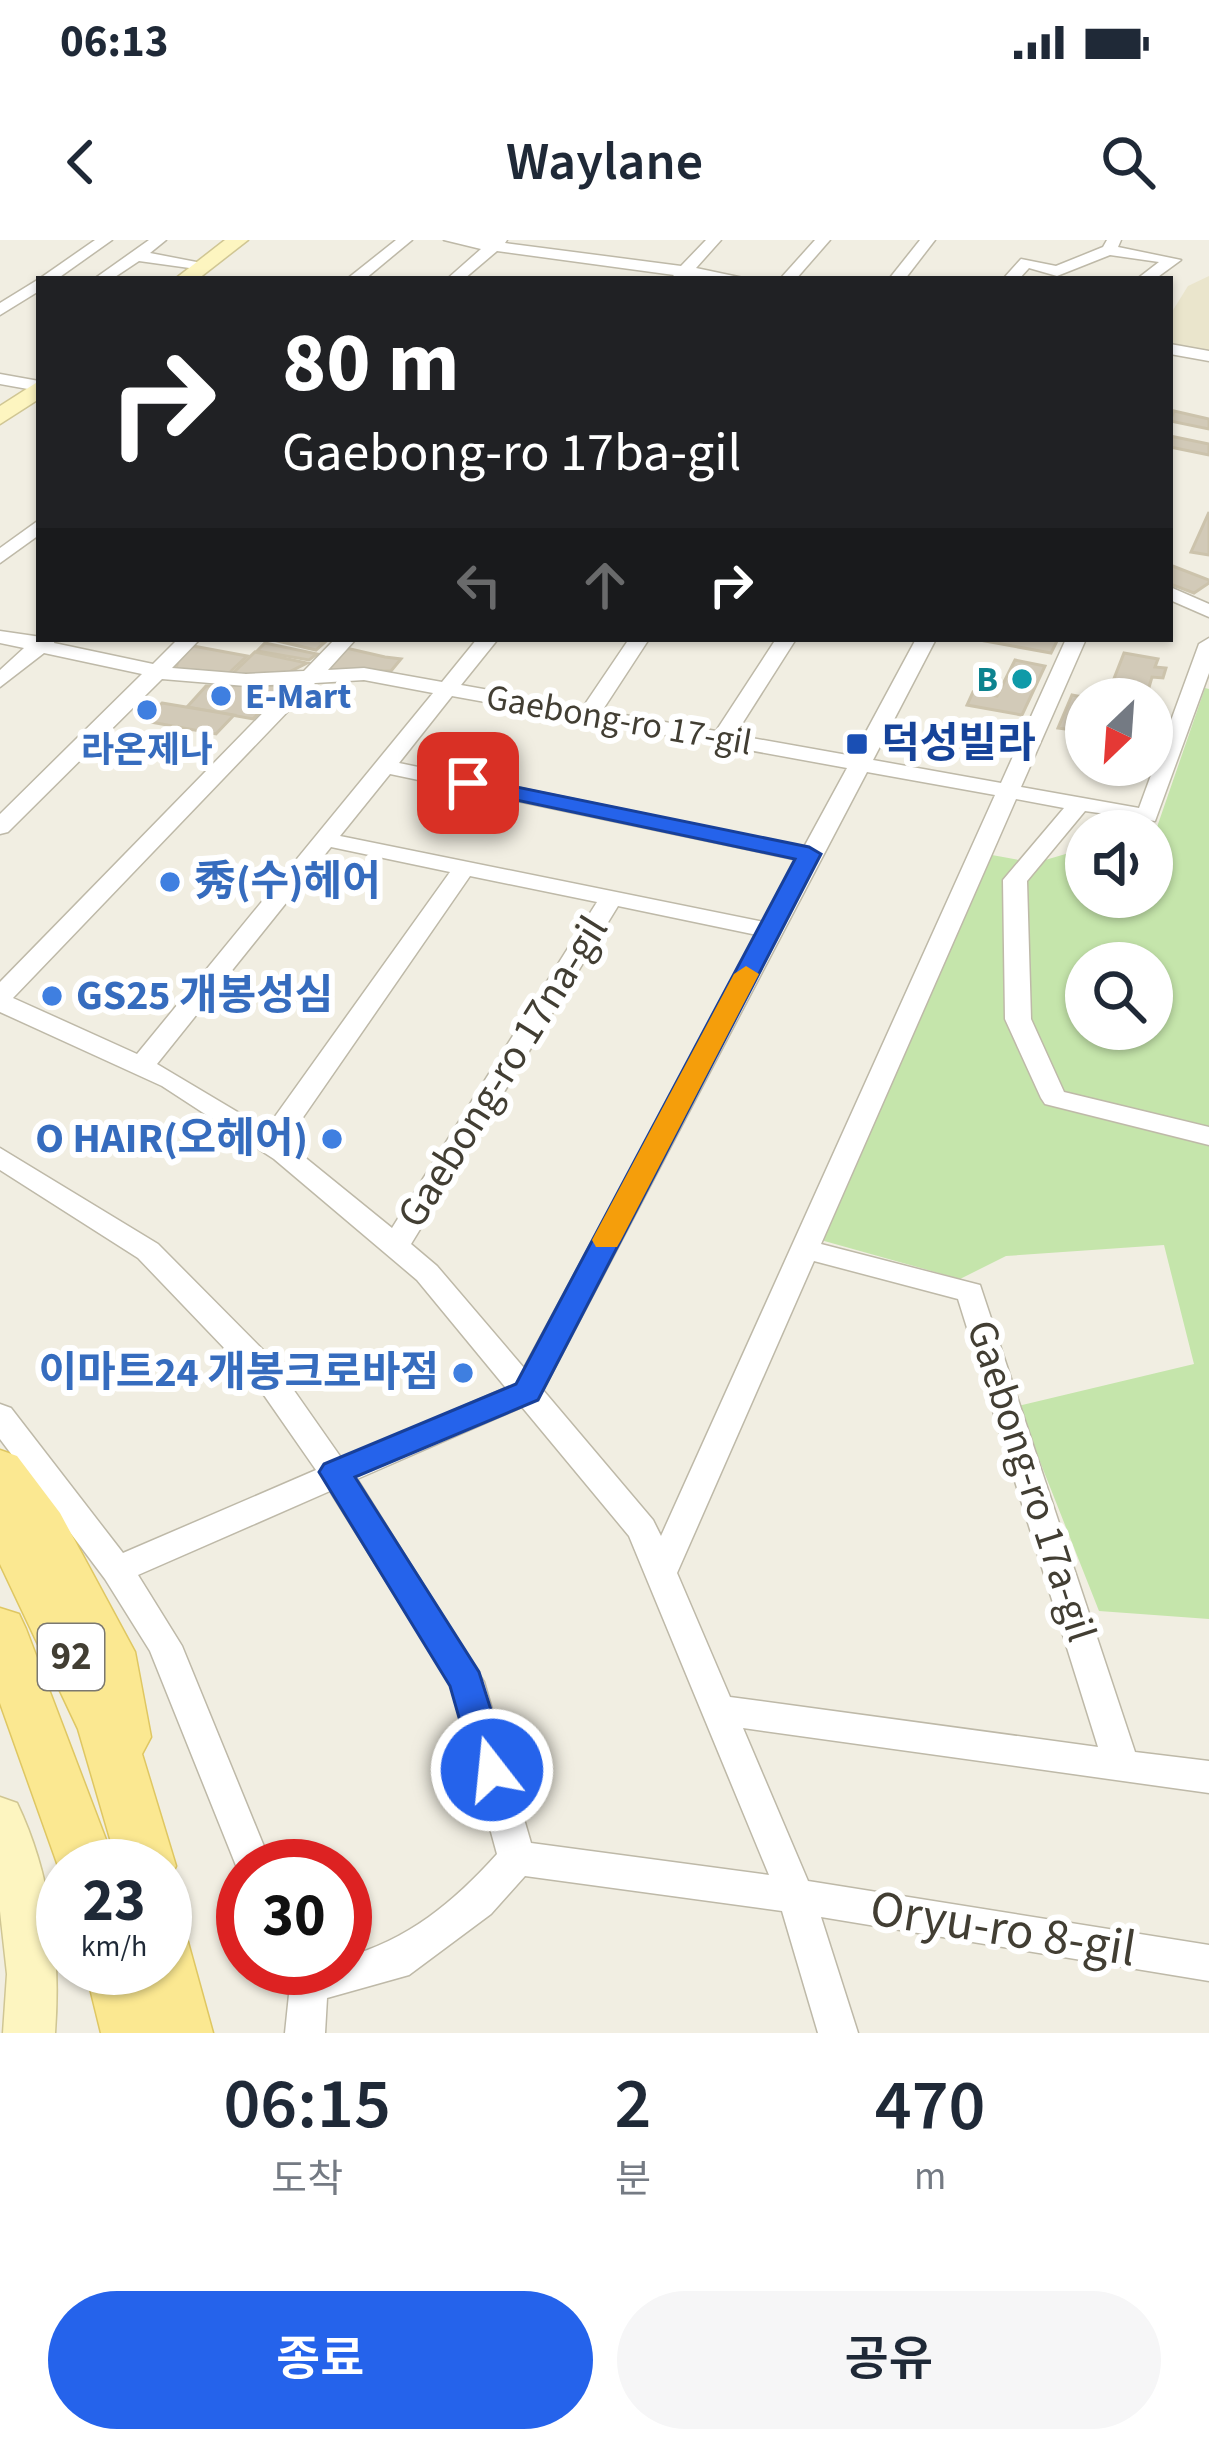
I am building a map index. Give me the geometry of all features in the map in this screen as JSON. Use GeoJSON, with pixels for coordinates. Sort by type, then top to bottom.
{"type":"FeatureCollection","features":[{"type":"Feature","properties":{"kind":"main road"},"geometry":{"type":"LineString","coordinates":[[189,276],[238,240]]}},
{"type":"Feature","properties":{"kind":"main road"},"geometry":{"type":"LineString","coordinates":[[0,417],[36,389]]}},
{"type":"Feature","properties":{"kind":"main road"},"geometry":{"type":"LineString","coordinates":[[0,1469],[41,1527],[109,1652],[135,1803]]}},
{"type":"Feature","properties":{"kind":"main road","name":"92"},"geometry":{"type":"LineString","coordinates":[[0,1514],[69,1653],[135,1803],[142,1839]]}},
{"type":"Feature","properties":{"kind":"main road","name":"92"},"geometry":{"type":"LineString","coordinates":[[0,1629],[77,1839]]}},
{"type":"Feature","properties":{"kind":"main road"},"geometry":{"type":"LineString","coordinates":[[0,1818],[30,1916],[36,1972],[29,2033]]}},
{"type":"Feature","properties":{"kind":"main road"},"geometry":{"type":"LineString","coordinates":[[122,1995],[131,2033]]}},
{"type":"Feature","properties":{"kind":"main road"},"geometry":{"type":"LineString","coordinates":[[174,1995],[183,2033]]}},
{"type":"Feature","properties":{"kind":"street"},"geometry":{"type":"LineString","coordinates":[[51,276],[105,240]]}},
{"type":"Feature","properties":{"kind":"street"},"geometry":{"type":"LineString","coordinates":[[106,276],[159,240]]}},
{"type":"Feature","properties":{"kind":"street"},"geometry":{"type":"LineString","coordinates":[[359,276],[405,240]]}},
{"type":"Feature","properties":{"kind":"street"},"geometry":{"type":"LineString","coordinates":[[452,240],[496,243],[681,275],[714,240]]}},
{"type":"Feature","properties":{"kind":"street"},"geometry":{"type":"LineString","coordinates":[[566,276],[604,240]]}},
{"type":"Feature","properties":{"kind":"street"},"geometry":{"type":"LineString","coordinates":[[791,276],[824,240]]}},
{"type":"Feature","properties":{"kind":"street"},"geometry":{"type":"LineString","coordinates":[[899,276],[928,240]]}},
{"type":"Feature","properties":{"kind":"street"},"geometry":{"type":"LineString","coordinates":[[458,276],[496,243]]}},
{"type":"Feature","properties":{"kind":"street"},"geometry":{"type":"LineString","coordinates":[[1014,276],[1026,262],[1057,271],[1112,245],[1173,260],[1149,276]]}},
{"type":"Feature","properties":{"kind":"street"},"geometry":{"type":"LineString","coordinates":[[136,256],[204,265]]}},
{"type":"Feature","properties":{"kind":"street"},"geometry":{"type":"LineString","coordinates":[[0,310],[36,286]]}},
{"type":"Feature","properties":{"kind":"street"},"geometry":{"type":"LineString","coordinates":[[1173,350],[1209,356]]}},
{"type":"Feature","properties":{"kind":"street"},"geometry":{"type":"LineString","coordinates":[[0,379],[36,386]]}},
{"type":"Feature","properties":{"kind":"street"},"geometry":{"type":"LineString","coordinates":[[0,557],[36,528]]}},
{"type":"Feature","properties":{"kind":"street"},"geometry":{"type":"LineString","coordinates":[[1173,594],[1207,609]]}},
{"type":"Feature","properties":{"kind":"street","name":"Gaebong-ro 17-gil"},"geometry":{"type":"LineString","coordinates":[[0,637],[36,641]]}},
{"type":"Feature","properties":{"kind":"street"},"geometry":{"type":"LineString","coordinates":[[0,681],[44,642]]}},
{"type":"Feature","properties":{"kind":"street","name":"Gaebong-ro 17-gil"},"geometry":{"type":"LineString","coordinates":[[44,642],[157,671],[246,680],[364,674],[1147,816],[1209,644]]}},
{"type":"Feature","properties":{"kind":"street"},"geometry":{"type":"LineString","coordinates":[[0,827],[187,642]]}},
{"type":"Feature","properties":{"kind":"street"},"geometry":{"type":"LineString","coordinates":[[0,999],[343,642]]}},
{"type":"Feature","properties":{"kind":"street"},"geometry":{"type":"LineString","coordinates":[[141,1066],[485,642]]}},
{"type":"Feature","properties":{"kind":"street"},"geometry":{"type":"LineString","coordinates":[[589,715],[637,642]]}},
{"type":"Feature","properties":{"kind":"street"},"geometry":{"type":"LineString","coordinates":[[722,739],[784,642]]}},
{"type":"Feature","properties":{"kind":"street"},"geometry":{"type":"LineString","coordinates":[[117,1570],[527,1392],[924,642]]}},
{"type":"Feature","properties":{"kind":"street"},"geometry":{"type":"LineString","coordinates":[[661,1572],[1075,642]]}},
{"type":"Feature","properties":{"kind":"street"},"geometry":{"type":"LineString","coordinates":[[382,766],[809,854]]}},
{"type":"Feature","properties":{"kind":"street"},"geometry":{"type":"LineString","coordinates":[[1079,804],[1015,880],[1018,1019],[1054,1098],[1209,1136]]}},
{"type":"Feature","properties":{"kind":"street"},"geometry":{"type":"LineString","coordinates":[[323,839],[770,930]]}},
{"type":"Feature","properties":{"kind":"street"},"geometry":{"type":"LineString","coordinates":[[270,1144],[464,868]]}},
{"type":"Feature","properties":{"kind":"street","name":"Gaebong-ro 17na-gil"},"geometry":{"type":"LineString","coordinates":[[395,1246],[611,898]]}},
{"type":"Feature","properties":{"kind":"street","name":"Gaebong-ro 17na-gil"},"geometry":{"type":"LineString","coordinates":[[0,999],[171,1080],[270,1144],[395,1246],[427,1273],[642,1529],[796,1896],[838,2033]]}},
{"type":"Feature","properties":{"kind":"street"},"geometry":{"type":"LineString","coordinates":[[0,1157],[148,1251],[261,1367],[335,1472],[467,1682],[517,1858]]}},
{"type":"Feature","properties":{"kind":"street","name":"Gaebong-ro 17a-gil"},"geometry":{"type":"LineString","coordinates":[[804,1249],[970,1292],[1122,1765]]}},
{"type":"Feature","properties":{"kind":"street"},"geometry":{"type":"LineString","coordinates":[[0,1416],[117,1570],[165,1646],[243,1839]]}},
{"type":"Feature","properties":{"kind":"street"},"geometry":{"type":"LineString","coordinates":[[718,1710],[1209,1777]]}},
{"type":"Feature","properties":{"kind":"street"},"geometry":{"type":"LineString","coordinates":[[517,1858],[796,1896]]}},
{"type":"Feature","properties":{"kind":"street"},"geometry":{"type":"LineString","coordinates":[[372,1966],[395,1962],[478,1902],[517,1858]]}},
{"type":"Feature","properties":{"kind":"street","name":"Oryu-ro 8-gil"},"geometry":{"type":"LineString","coordinates":[[796,1896],[1209,1963]]}},
{"type":"Feature","properties":{"kind":"street"},"geometry":{"type":"LineString","coordinates":[[305,1995],[305,2033]]}},
{"type":"Feature","properties":{"kind":"shaded area"},"geometry":{"type":"Polygon","coordinates":[[[1209,276],[1209,356],[1173,350],[1173,310],[1188,286],[1209,276]]]}},
{"type":"Feature","properties":{"kind":"green space"},"geometry":{"type":"Polygon","coordinates":[[[1205,688],[1209,689],[1209,1619],[1099,1611],[1018,1406],[1194,1364],[1164,1245],[1006,1256],[960,1279],[810,1237],[981,853],[1035,863],[1065,854],[1065,918],[1173,918],[1173,810],[1163,810],[1205,688]]]}},
{"type":"Feature","properties":{"kind":"building"},"geometry":{"type":"Polygon","coordinates":[[[1173,414],[1209,419],[1209,429],[1173,422],[1173,414]]]}},
{"type":"Feature","properties":{"kind":"building"},"geometry":{"type":"Polygon","coordinates":[[[1173,437],[1209,444],[1209,455],[1173,448],[1173,437]]]}},
{"type":"Feature","properties":{"kind":"building"},"geometry":{"type":"Polygon","coordinates":[[[1209,512],[1209,555],[1191,552],[1209,512]]]}},
{"type":"Feature","properties":{"kind":"building"},"geometry":{"type":"Polygon","coordinates":[[[1173,566],[1209,580],[1194,593],[1173,585],[1173,566]]]}},
{"type":"Feature","properties":{"kind":"building"},"geometry":{"type":"Polygon","coordinates":[[[282,642],[325,642],[316,650],[282,642]]]}},
{"type":"Feature","properties":{"kind":"building"},"geometry":{"type":"Polygon","coordinates":[[[990,642],[1056,642],[1051,653],[990,642]]]}},
{"type":"Feature","properties":{"kind":"building"},"geometry":{"type":"Polygon","coordinates":[[[265,643],[317,654],[309,660],[257,651],[265,643]]]}},
{"type":"Feature","properties":{"kind":"building"},"geometry":{"type":"Polygon","coordinates":[[[193,646],[247,656],[228,674],[176,669],[178,660],[193,646]]]}},
{"type":"Feature","properties":{"kind":"building"},"geometry":{"type":"Polygon","coordinates":[[[346,648],[401,659],[391,671],[324,671],[346,648]]]}},
{"type":"Feature","properties":{"kind":"building"},"geometry":{"type":"Polygon","coordinates":[[[255,652],[307,663],[289,672],[231,675],[255,652]]]}},
{"type":"Feature","properties":{"kind":"building"},"geometry":{"type":"Polygon","coordinates":[[[1124,653],[1158,659],[1155,667],[1166,668],[1163,678],[1114,678],[1124,653]]]}},
{"type":"Feature","properties":{"kind":"building","name":"B"},"geometry":{"type":"Polygon","coordinates":[[[1015,660],[1045,666],[1022,715],[967,705],[973,692],[997,696],[1015,660]]]}},
{"type":"Feature","properties":{"kind":"building"},"geometry":{"type":"Polygon","coordinates":[[[278,685],[282,689],[253,719],[187,707],[206,686],[278,685]]]}},
{"type":"Feature","properties":{"kind":"building"},"geometry":{"type":"Polygon","coordinates":[[[162,703],[234,715],[216,734],[145,721],[162,703]]]}},
{"type":"Feature","properties":{"kind":"slow traffic"},"geometry":{"type":"LineString","coordinates":[[607,1240],[746,974]]}},
{"type":"Feature","properties":{"kind":"place","name":"B"},"geometry":{"type":"Point","coordinates":[1022,679]}},
{"type":"Feature","properties":{"kind":"place","name":"E-Mart"},"geometry":{"type":"Point","coordinates":[221,696]}},
{"type":"Feature","properties":{"kind":"place","name":"라온제나"},"geometry":{"type":"Point","coordinates":[147,710]}},
{"type":"Feature","properties":{"kind":"place","name":"덕성빌라"},"geometry":{"type":"Point","coordinates":[857,744]}},
{"type":"Feature","properties":{"kind":"place","name":"秀(수)헤어"},"geometry":{"type":"Point","coordinates":[170,882]}},
{"type":"Feature","properties":{"kind":"place","name":"GS25 개봉성심"},"geometry":{"type":"Point","coordinates":[52,996]}},
{"type":"Feature","properties":{"kind":"place","name":"O HAIR(오헤어)"},"geometry":{"type":"Point","coordinates":[332,1139]}},
{"type":"Feature","properties":{"kind":"place","name":"이마트24 개봉크로바점"},"geometry":{"type":"Point","coordinates":[463,1373]}},
{"type":"Feature","properties":{"kind":"route"},"geometry":{"type":"LineString","coordinates":[[468,783],[809,854],[527,1392],[335,1472],[467,1682],[492,1770]]}}]}
